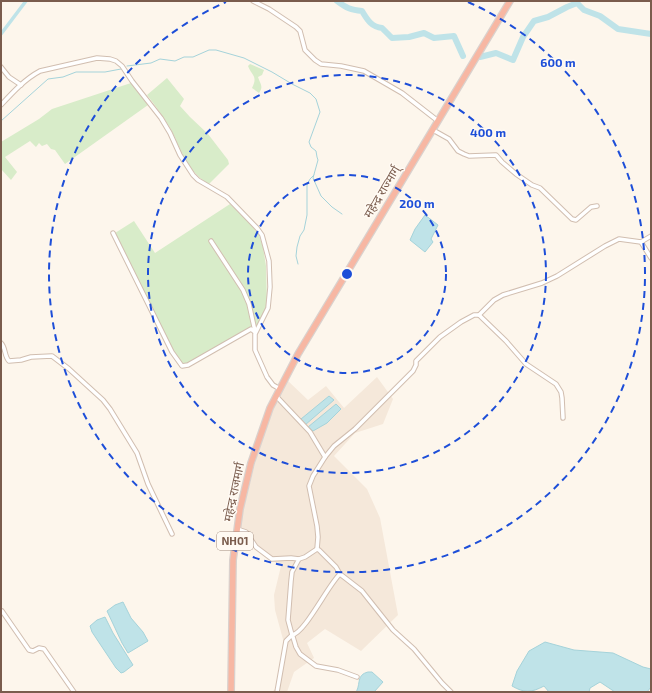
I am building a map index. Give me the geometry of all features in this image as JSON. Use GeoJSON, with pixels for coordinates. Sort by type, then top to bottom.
{"type":"FeatureCollection","features":[{"type":"Feature","properties":{"kind":"highway","name":"महेन्द्र राज्मार्ग्"},"geometry":{"type":"LineString","coordinates":[[276,396],[298,354],[510,1]]}},
{"type":"Feature","properties":{"kind":"highway","name":"महेन्द्र राजमार्ग"},"geometry":{"type":"LineString","coordinates":[[231,692],[232,567],[240,509],[251,463],[270,408],[276,396]]}},
{"type":"Feature","properties":{"kind":"street"},"geometry":{"type":"LineString","coordinates":[[254,1],[296,27],[300,31],[305,50],[315,60],[322,64],[364,71],[395,89],[438,121]]}},
{"type":"Feature","properties":{"kind":"street"},"geometry":{"type":"LineString","coordinates":[[1,105],[32,75],[40,71],[97,58],[110,59],[122,66],[135,86],[161,118],[180,155],[193,175],[198,180],[227,197],[254,224],[262,235],[268,261],[270,297],[268,308],[255,332]]}},
{"type":"Feature","properties":{"kind":"street"},"geometry":{"type":"LineString","coordinates":[[1,67],[10,77],[21,85]]}},
{"type":"Feature","properties":{"kind":"street"},"geometry":{"type":"LineString","coordinates":[[433,130],[449,139],[458,151],[469,156],[496,155],[516,174],[532,185],[540,188],[572,219],[576,220],[591,207],[596,206]]}},
{"type":"Feature","properties":{"kind":"street"},"geometry":{"type":"LineString","coordinates":[[113,233],[172,352],[182,366],[251,329],[255,332]]}},
{"type":"Feature","properties":{"kind":"street"},"geometry":{"type":"LineString","coordinates":[[237,529],[246,532],[256,547],[272,559],[299,559],[305,557],[316,549],[318,537],[309,486],[312,476],[334,446],[355,429],[413,371],[416,361],[440,337],[461,322],[474,315],[479,315],[494,300],[503,295],[542,283],[557,276],[619,239],[641,242],[651,236]]}},
{"type":"Feature","properties":{"kind":"street"},"geometry":{"type":"LineString","coordinates":[[211,241],[243,290],[249,304],[255,332],[255,350],[272,385],[280,389]]}},
{"type":"Feature","properties":{"kind":"street"},"geometry":{"type":"LineString","coordinates":[[641,242],[651,258]]}},
{"type":"Feature","properties":{"kind":"street"},"geometry":{"type":"LineString","coordinates":[[479,315],[506,341],[526,364],[556,384],[561,392],[563,418]]}},
{"type":"Feature","properties":{"kind":"street"},"geometry":{"type":"LineString","coordinates":[[1,343],[4,346],[10,361],[31,357],[52,356],[69,369],[103,400],[137,453],[144,474],[172,534]]}},
{"type":"Feature","properties":{"kind":"street"},"geometry":{"type":"LineString","coordinates":[[276,396],[310,432],[325,457]]}},
{"type":"Feature","properties":{"kind":"street"},"geometry":{"type":"LineString","coordinates":[[316,549],[320,550],[336,567],[340,574],[362,591],[393,630],[414,649],[451,692]]}},
{"type":"Feature","properties":{"kind":"street"},"geometry":{"type":"LineString","coordinates":[[299,559],[292,572],[288,620],[296,647],[300,654],[316,666],[334,669],[357,677]]}},
{"type":"Feature","properties":{"kind":"street"},"geometry":{"type":"LineString","coordinates":[[277,692],[286,641],[292,635],[295,635],[309,619],[329,587],[340,574]]}},
{"type":"Feature","properties":{"kind":"street"},"geometry":{"type":"LineString","coordinates":[[2,611],[29,650],[33,651],[39,648],[44,649],[74,692]]}},
{"type":"Feature","properties":{"kind":"shaded area"},"geometry":{"type":"Polygon","coordinates":[[[377,377],[393,399],[383,424],[355,433],[334,456],[367,489],[380,518],[398,615],[361,651],[325,629],[307,643],[314,658],[294,672],[287,692],[272,692],[277,687],[284,643],[275,610],[274,595],[281,566],[262,554],[240,532],[243,511],[258,452],[276,401],[287,380],[308,400],[326,386],[344,408],[377,377]]]}},
{"type":"Feature","properties":{"kind":"green space"},"geometry":{"type":"Polygon","coordinates":[[[250,64],[264,70],[262,75],[258,77],[261,87],[259,93],[252,88],[254,84],[254,76],[248,66],[250,64]]]}},
{"type":"Feature","properties":{"kind":"green space"},"geometry":{"type":"Polygon","coordinates":[[[167,78],[184,99],[180,106],[208,134],[228,160],[229,164],[209,184],[194,172],[184,158],[169,126],[147,95],[167,78]]]}},
{"type":"Feature","properties":{"kind":"green space"},"geometry":{"type":"Polygon","coordinates":[[[131,83],[148,105],[65,164],[55,150],[51,149],[47,144],[42,146],[39,143],[36,147],[30,141],[5,157],[17,172],[11,180],[1,169],[1,142],[39,119],[52,109],[131,83]]]}},
{"type":"Feature","properties":{"kind":"green space"},"geometry":{"type":"Polygon","coordinates":[[[230,204],[249,222],[259,235],[263,247],[266,266],[267,302],[265,310],[257,325],[184,365],[177,358],[169,344],[115,233],[134,221],[155,253],[230,204]]]}},
{"type":"Feature","properties":{"kind":"water"},"geometry":{"type":"Polygon","coordinates":[[[425,215],[438,225],[431,239],[433,242],[425,252],[410,240],[415,229],[425,215]]]}},
{"type":"Feature","properties":{"kind":"water"},"geometry":{"type":"Polygon","coordinates":[[[329,396],[334,400],[305,425],[301,419],[329,396]]]}},
{"type":"Feature","properties":{"kind":"water"},"geometry":{"type":"Polygon","coordinates":[[[336,404],[341,409],[327,423],[313,431],[308,427],[336,404]]]}},
{"type":"Feature","properties":{"kind":"water"},"geometry":{"type":"Polygon","coordinates":[[[123,602],[131,618],[143,632],[148,641],[128,653],[107,611],[115,605],[123,602]]]}},
{"type":"Feature","properties":{"kind":"water"},"geometry":{"type":"Polygon","coordinates":[[[105,617],[133,665],[121,673],[92,632],[90,626],[97,620],[105,617]]]}},
{"type":"Feature","properties":{"kind":"water"},"geometry":{"type":"Polygon","coordinates":[[[545,642],[574,650],[613,653],[643,667],[651,669],[651,687],[647,692],[615,692],[600,682],[590,688],[589,692],[549,692],[544,686],[531,691],[524,691],[512,686],[517,671],[529,651],[545,642]]]}},
{"type":"Feature","properties":{"kind":"water"},"geometry":{"type":"Polygon","coordinates":[[[372,672],[383,682],[374,692],[356,692],[360,678],[364,673],[372,672]]]}},
{"type":"Feature","properties":{"kind":"waterway"},"geometry":{"type":"LineString","coordinates":[[1,34],[26,1]]}},
{"type":"Feature","properties":{"kind":"waterway"},"geometry":{"type":"LineString","coordinates":[[337,1],[349,8],[362,11],[372,24],[382,28],[392,38],[409,37],[424,33],[434,38],[454,36],[463,56]]}},
{"type":"Feature","properties":{"kind":"waterway"},"geometry":{"type":"LineString","coordinates":[[480,57],[496,53],[513,60],[523,37],[534,21],[548,17],[577,3],[584,10],[600,16],[618,29],[651,34]]}},
{"type":"Feature","properties":{"kind":"waterway"},"geometry":{"type":"LineString","coordinates":[[127,66],[151,63],[160,59],[175,61],[184,57],[193,57],[209,50],[216,50],[244,58],[310,93],[316,99],[320,112],[309,142],[311,147],[316,151],[318,160],[313,178],[321,196],[342,214]]}},
{"type":"Feature","properties":{"kind":"waterway"},"geometry":{"type":"LineString","coordinates":[[1,121],[48,79],[63,77],[76,72],[105,72],[121,69]]}},
{"type":"Feature","properties":{"kind":"waterway"},"geometry":{"type":"LineString","coordinates":[[298,264],[296,256],[297,247],[300,236],[304,230],[307,215],[307,185],[314,175]]}}]}
